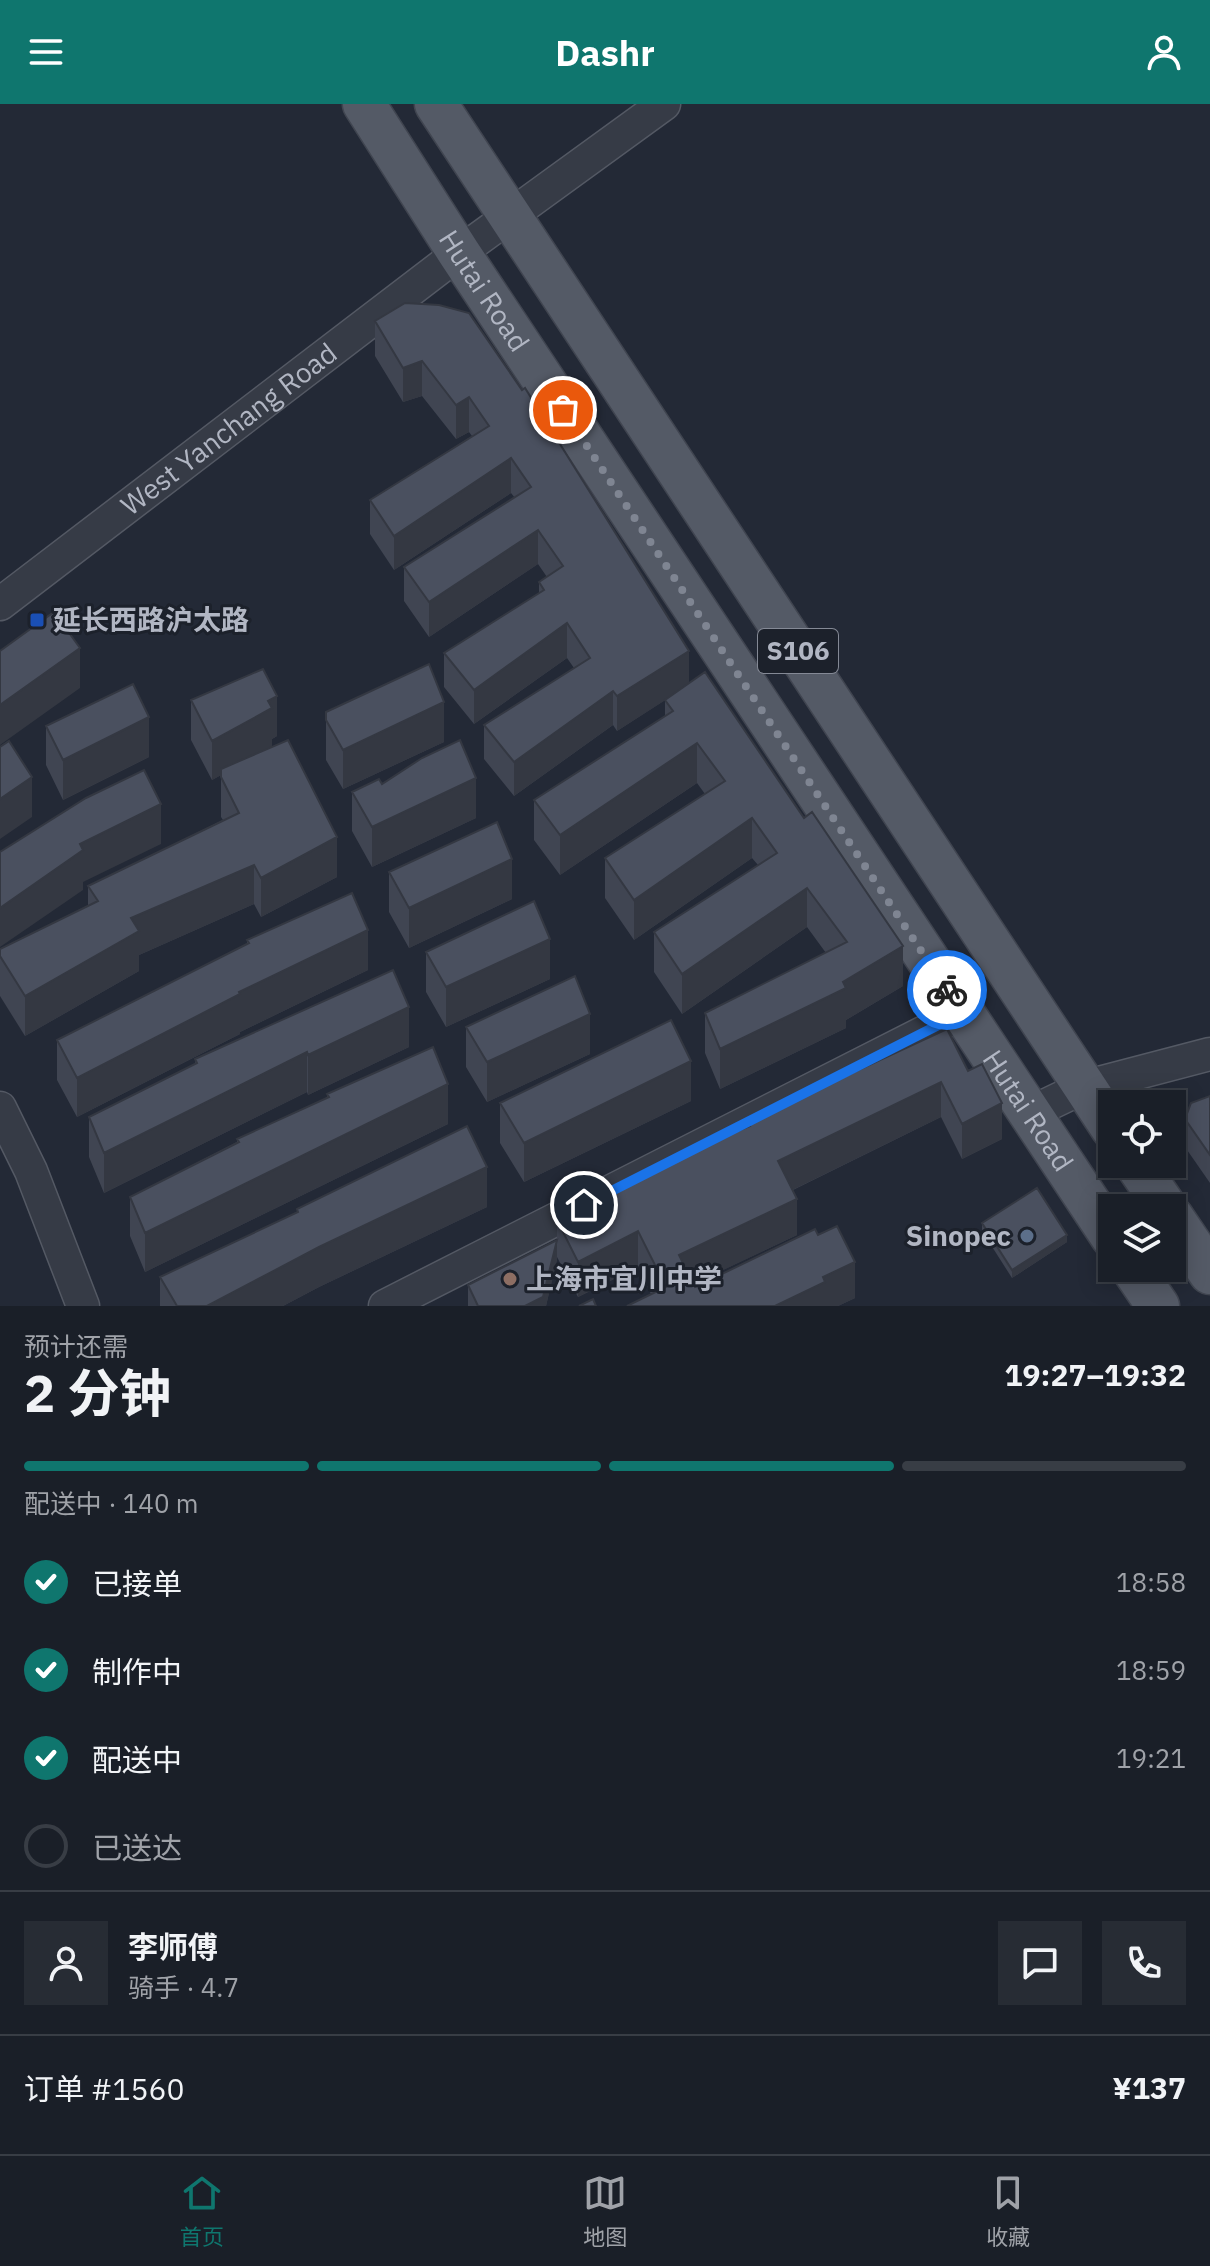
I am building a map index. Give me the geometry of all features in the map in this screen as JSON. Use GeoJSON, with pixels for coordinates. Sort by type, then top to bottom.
{"type":"FeatureCollection","features":[{"type":"Feature","properties":{"kind":"main road","name":"Hutai Road"},"geometry":{"type":"LineString","coordinates":[[364,104],[459,253],[1098,1216]]}},
{"type":"Feature","properties":{"kind":"main road","name":"S106"},"geometry":{"type":"LineString","coordinates":[[436,104],[1098,1108]]}},
{"type":"Feature","properties":{"kind":"main road"},"geometry":{"type":"LineString","coordinates":[[1186,1238],[1210,1273]]}},
{"type":"Feature","properties":{"kind":"main road"},"geometry":{"type":"LineString","coordinates":[[1142,1282],[1158,1306]]}},
{"type":"Feature","properties":{"kind":"street","name":"West Yanchang Road"},"geometry":{"type":"LineString","coordinates":[[0,604],[459,253],[664,104]]}},
{"type":"Feature","properties":{"kind":"street"},"geometry":{"type":"LineString","coordinates":[[385,1306],[962,1013]]}},
{"type":"Feature","properties":{"kind":"street"},"geometry":{"type":"LineString","coordinates":[[1030,1113],[1084,1087],[1210,1054]]}},
{"type":"Feature","properties":{"kind":"street"},"geometry":{"type":"LineString","coordinates":[[0,1108],[31,1171],[83,1306]]}},
{"type":"Feature","properties":{"kind":"building"},"geometry":{"type":"Polygon","coordinates":[[[405,303],[439,305],[469,313],[522,390],[525,388],[689,651],[617,696],[613,691],[514,762],[484,725],[590,658],[567,623],[474,690],[444,653],[544,590],[539,582],[563,566],[538,530],[429,602],[404,567],[531,487],[511,458],[394,536],[370,500],[489,426],[469,397],[456,405],[422,361],[403,368],[375,321],[405,303]]]}},
{"type":"Feature","properties":{"kind":"building"},"geometry":{"type":"Polygon","coordinates":[[[54,612],[80,648],[0,705],[0,651],[54,612]]]}},
{"type":"Feature","properties":{"kind":"building"},"geometry":{"type":"Polygon","coordinates":[[[429,664],[444,702],[343,750],[326,720],[326,712],[429,664]]]}},
{"type":"Feature","properties":{"kind":"building"},"geometry":{"type":"Polygon","coordinates":[[[263,669],[277,696],[268,701],[272,708],[212,741],[191,700],[263,669]]]}},
{"type":"Feature","properties":{"kind":"building"},"geometry":{"type":"Polygon","coordinates":[[[705,672],[804,818],[812,812],[903,946],[843,982],[846,988],[720,1049],[705,1013],[847,942],[807,888],[682,974],[654,932],[777,853],[752,818],[634,900],[605,858],[725,781],[697,743],[560,835],[534,800],[673,711],[665,700],[705,672]]]}},
{"type":"Feature","properties":{"kind":"building"},"geometry":{"type":"Polygon","coordinates":[[[133,684],[149,717],[63,760],[46,726],[133,684]]]}},
{"type":"Feature","properties":{"kind":"building"},"geometry":{"type":"Polygon","coordinates":[[[288,740],[337,837],[261,878],[254,865],[131,918],[139,931],[25,996],[0,956],[0,949],[98,901],[88,886],[239,813],[221,777],[221,769],[288,740]]]}},
{"type":"Feature","properties":{"kind":"building"},"geometry":{"type":"Polygon","coordinates":[[[460,740],[476,778],[372,827],[352,792],[379,779],[382,784],[422,758],[460,740]]]}},
{"type":"Feature","properties":{"kind":"building"},"geometry":{"type":"Polygon","coordinates":[[[9,741],[32,777],[0,799],[0,747],[9,741]]]}},
{"type":"Feature","properties":{"kind":"building"},"geometry":{"type":"Polygon","coordinates":[[[144,770],[161,804],[80,844],[83,850],[0,908],[0,852],[86,798],[144,770]]]}},
{"type":"Feature","properties":{"kind":"building"},"geometry":{"type":"Polygon","coordinates":[[[497,822],[512,859],[409,908],[389,872],[497,822]]]}},
{"type":"Feature","properties":{"kind":"building"},"geometry":{"type":"Polygon","coordinates":[[[352,893],[368,930],[239,992],[77,1078],[57,1040],[249,943],[247,940],[352,893]]]}},
{"type":"Feature","properties":{"kind":"building"},"geometry":{"type":"Polygon","coordinates":[[[534,901],[550,939],[446,987],[426,952],[534,901]]]}},
{"type":"Feature","properties":{"kind":"building"},"geometry":{"type":"Polygon","coordinates":[[[393,970],[409,1007],[308,1055],[307,1052],[104,1153],[89,1117],[197,1063],[195,1059],[393,970]]]}},
{"type":"Feature","properties":{"kind":"building"},"geometry":{"type":"Polygon","coordinates":[[[575,976],[590,1014],[487,1062],[466,1027],[575,976]]]}},
{"type":"Feature","properties":{"kind":"building"},"geometry":{"type":"Polygon","coordinates":[[[671,1020],[691,1061],[524,1143],[500,1103],[671,1020]]]}},
{"type":"Feature","properties":{"kind":"building"},"geometry":{"type":"Polygon","coordinates":[[[947,1029],[968,1071],[982,1064],[1002,1103],[962,1124],[941,1082],[778,1161],[797,1199],[679,1255],[695,1287],[815,1229],[818,1235],[837,1226],[855,1262],[823,1277],[825,1282],[775,1306],[627,1306],[666,1287],[638,1231],[578,1262],[557,1220],[750,1126],[815,1090],[947,1029]]]}},
{"type":"Feature","properties":{"kind":"building"},"geometry":{"type":"Polygon","coordinates":[[[433,1047],[448,1084],[145,1233],[130,1197],[239,1142],[237,1139],[329,1097],[327,1094],[433,1047]]]}},
{"type":"Feature","properties":{"kind":"building"},"geometry":{"type":"Polygon","coordinates":[[[1210,1096],[1210,1155],[1186,1120],[1191,1103],[1210,1096]]]}},
{"type":"Feature","properties":{"kind":"building"},"geometry":{"type":"Polygon","coordinates":[[[467,1126],[487,1167],[319,1247],[207,1306],[177,1306],[160,1277],[298,1212],[297,1209],[467,1126]]]}},
{"type":"Feature","properties":{"kind":"building"},"geometry":{"type":"Polygon","coordinates":[[[1037,1188],[1067,1235],[1012,1270],[982,1223],[1037,1188]]]}},
{"type":"Feature","properties":{"kind":"building","name":"上海市宜川中学"},"geometry":{"type":"Polygon","coordinates":[[[557,1240],[543,1297],[525,1306],[478,1306],[468,1285],[557,1240]]]}},
{"type":"Feature","properties":{"kind":"building"},"geometry":{"type":"Polygon","coordinates":[[[593,1299],[596,1306],[579,1306],[593,1299]]]}},
{"type":"Feature","properties":{"kind":"way so far"},"geometry":{"type":"LineString","coordinates":[[563,410],[947,990]]}},
{"type":"Feature","properties":{"kind":"place","name":"延长西路沪太路"},"geometry":{"type":"Point","coordinates":[37,620]}},
{"type":"Feature","properties":{"kind":"place","name":"Sinopec"},"geometry":{"type":"Point","coordinates":[1027,1236]}},
{"type":"Feature","properties":{"kind":"place","name":"上海市宜川中学"},"geometry":{"type":"Point","coordinates":[510,1279]}},
{"type":"Feature","properties":{"kind":"route"},"geometry":{"type":"LineString","coordinates":[[584,1205],[962,1013],[947,990]]}}]}
